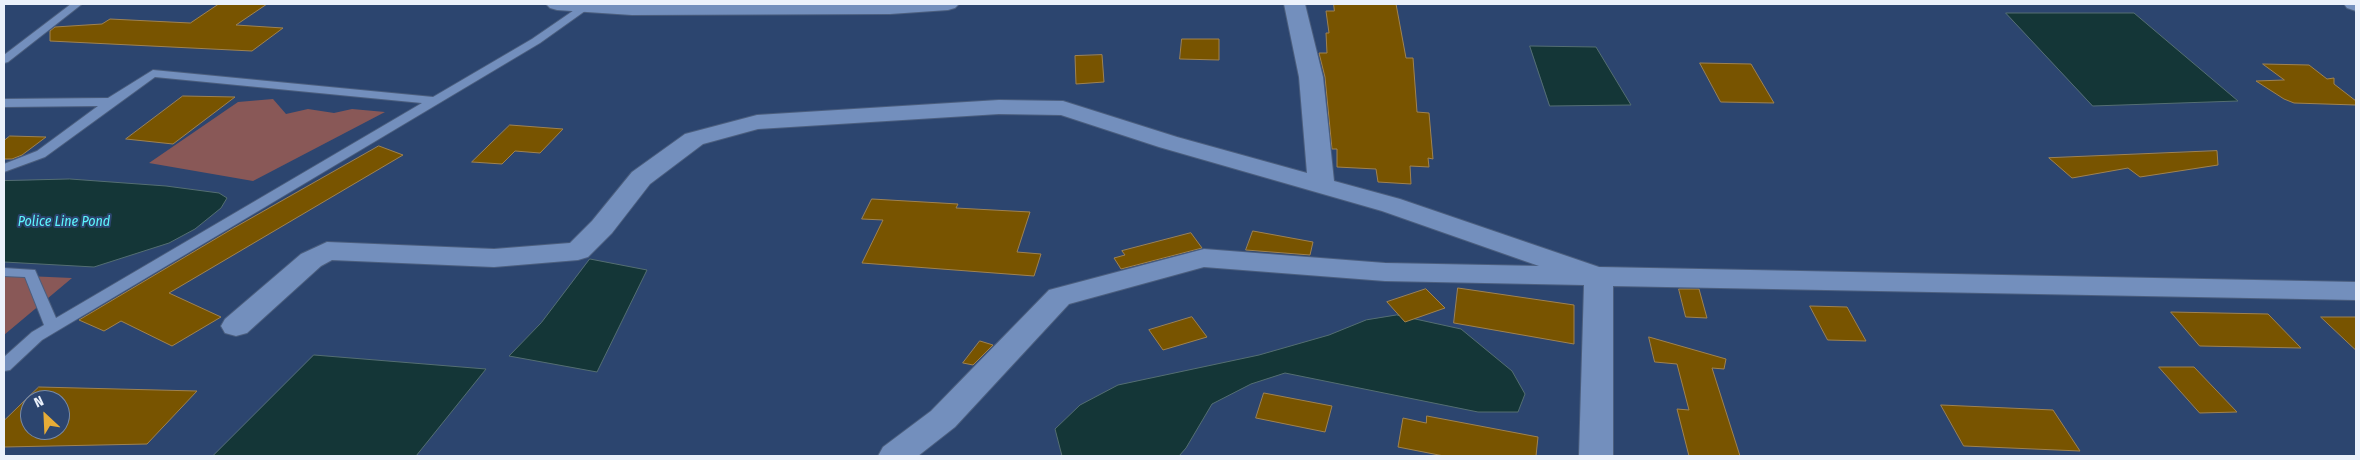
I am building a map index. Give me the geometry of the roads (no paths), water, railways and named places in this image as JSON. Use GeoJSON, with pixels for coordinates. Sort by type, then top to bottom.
{"type":"FeatureCollection","features":[{"type":"Feature","properties":{"kind":"street"},"geometry":{"type":"LineString","coordinates":[[557,4],[632,9],[870,8],[948,4]]}},
{"type":"Feature","properties":{"kind":"street"},"geometry":{"type":"LineString","coordinates":[[1294,4],[1311,78],[1321,185]]}},
{"type":"Feature","properties":{"kind":"street"},"geometry":{"type":"LineString","coordinates":[[236,326],[311,260],[327,251],[494,258],[578,251],[602,227],[642,178],[694,139],[757,122],[998,107],[1063,108],[1168,142],[1391,205],[1599,277]]}},
{"type":"Feature","properties":{"kind":"street"},"geometry":{"type":"LineString","coordinates":[[895,456],[943,419],[1059,298],[1204,258],[1385,272],[2356,291]]}},
{"type":"Feature","properties":{"kind":"street"},"geometry":{"type":"LineString","coordinates":[[1596,456],[1599,277]]}},
{"type":"Feature","properties":{"kind":"lane"},"geometry":{"type":"LineString","coordinates":[[4,60],[77,4]]}},
{"type":"Feature","properties":{"kind":"lane"},"geometry":{"type":"LineString","coordinates":[[4,366],[37,336],[536,41],[587,6]]}},
{"type":"Feature","properties":{"kind":"lane"},"geometry":{"type":"LineString","coordinates":[[4,168],[41,154],[153,73],[436,101]]}},
{"type":"Feature","properties":{"kind":"lane"},"geometry":{"type":"LineString","coordinates":[[4,103],[111,102]]}},
{"type":"Feature","properties":{"kind":"lane"},"geometry":{"type":"LineString","coordinates":[[4,272],[30,273],[52,327]]}},
{"type":"Feature","properties":{"kind":"water"},"geometry":{"type":"Polygon","coordinates":[[[2006,13],[2134,13],[2238,101],[2093,106],[2006,13]]]}},
{"type":"Feature","properties":{"kind":"water"},"geometry":{"type":"Polygon","coordinates":[[[1530,46],[1596,47],[1631,105],[1550,106],[1530,46]]]}},
{"type":"Feature","properties":{"kind":"water","name":"Police Line Pond"},"geometry":{"type":"Polygon","coordinates":[[[70,179],[166,186],[219,193],[227,198],[221,208],[195,229],[169,243],[94,267],[4,262],[4,181],[70,179]]]}},
{"type":"Feature","properties":{"kind":"water"},"geometry":{"type":"Polygon","coordinates":[[[590,259],[647,270],[597,372],[509,356],[541,323],[590,259]]]}},
{"type":"Feature","properties":{"kind":"water"},"geometry":{"type":"Polygon","coordinates":[[[1397,315],[1461,329],[1512,371],[1525,394],[1518,412],[1478,412],[1285,373],[1251,384],[1212,404],[1186,448],[1179,456],[1062,456],[1055,429],[1080,405],[1118,385],[1259,355],[1329,335],[1366,320],[1397,315]]]}},
{"type":"Feature","properties":{"kind":"water"},"geometry":{"type":"Polygon","coordinates":[[[314,355],[486,369],[416,456],[213,456],[314,355]]]}}]}
